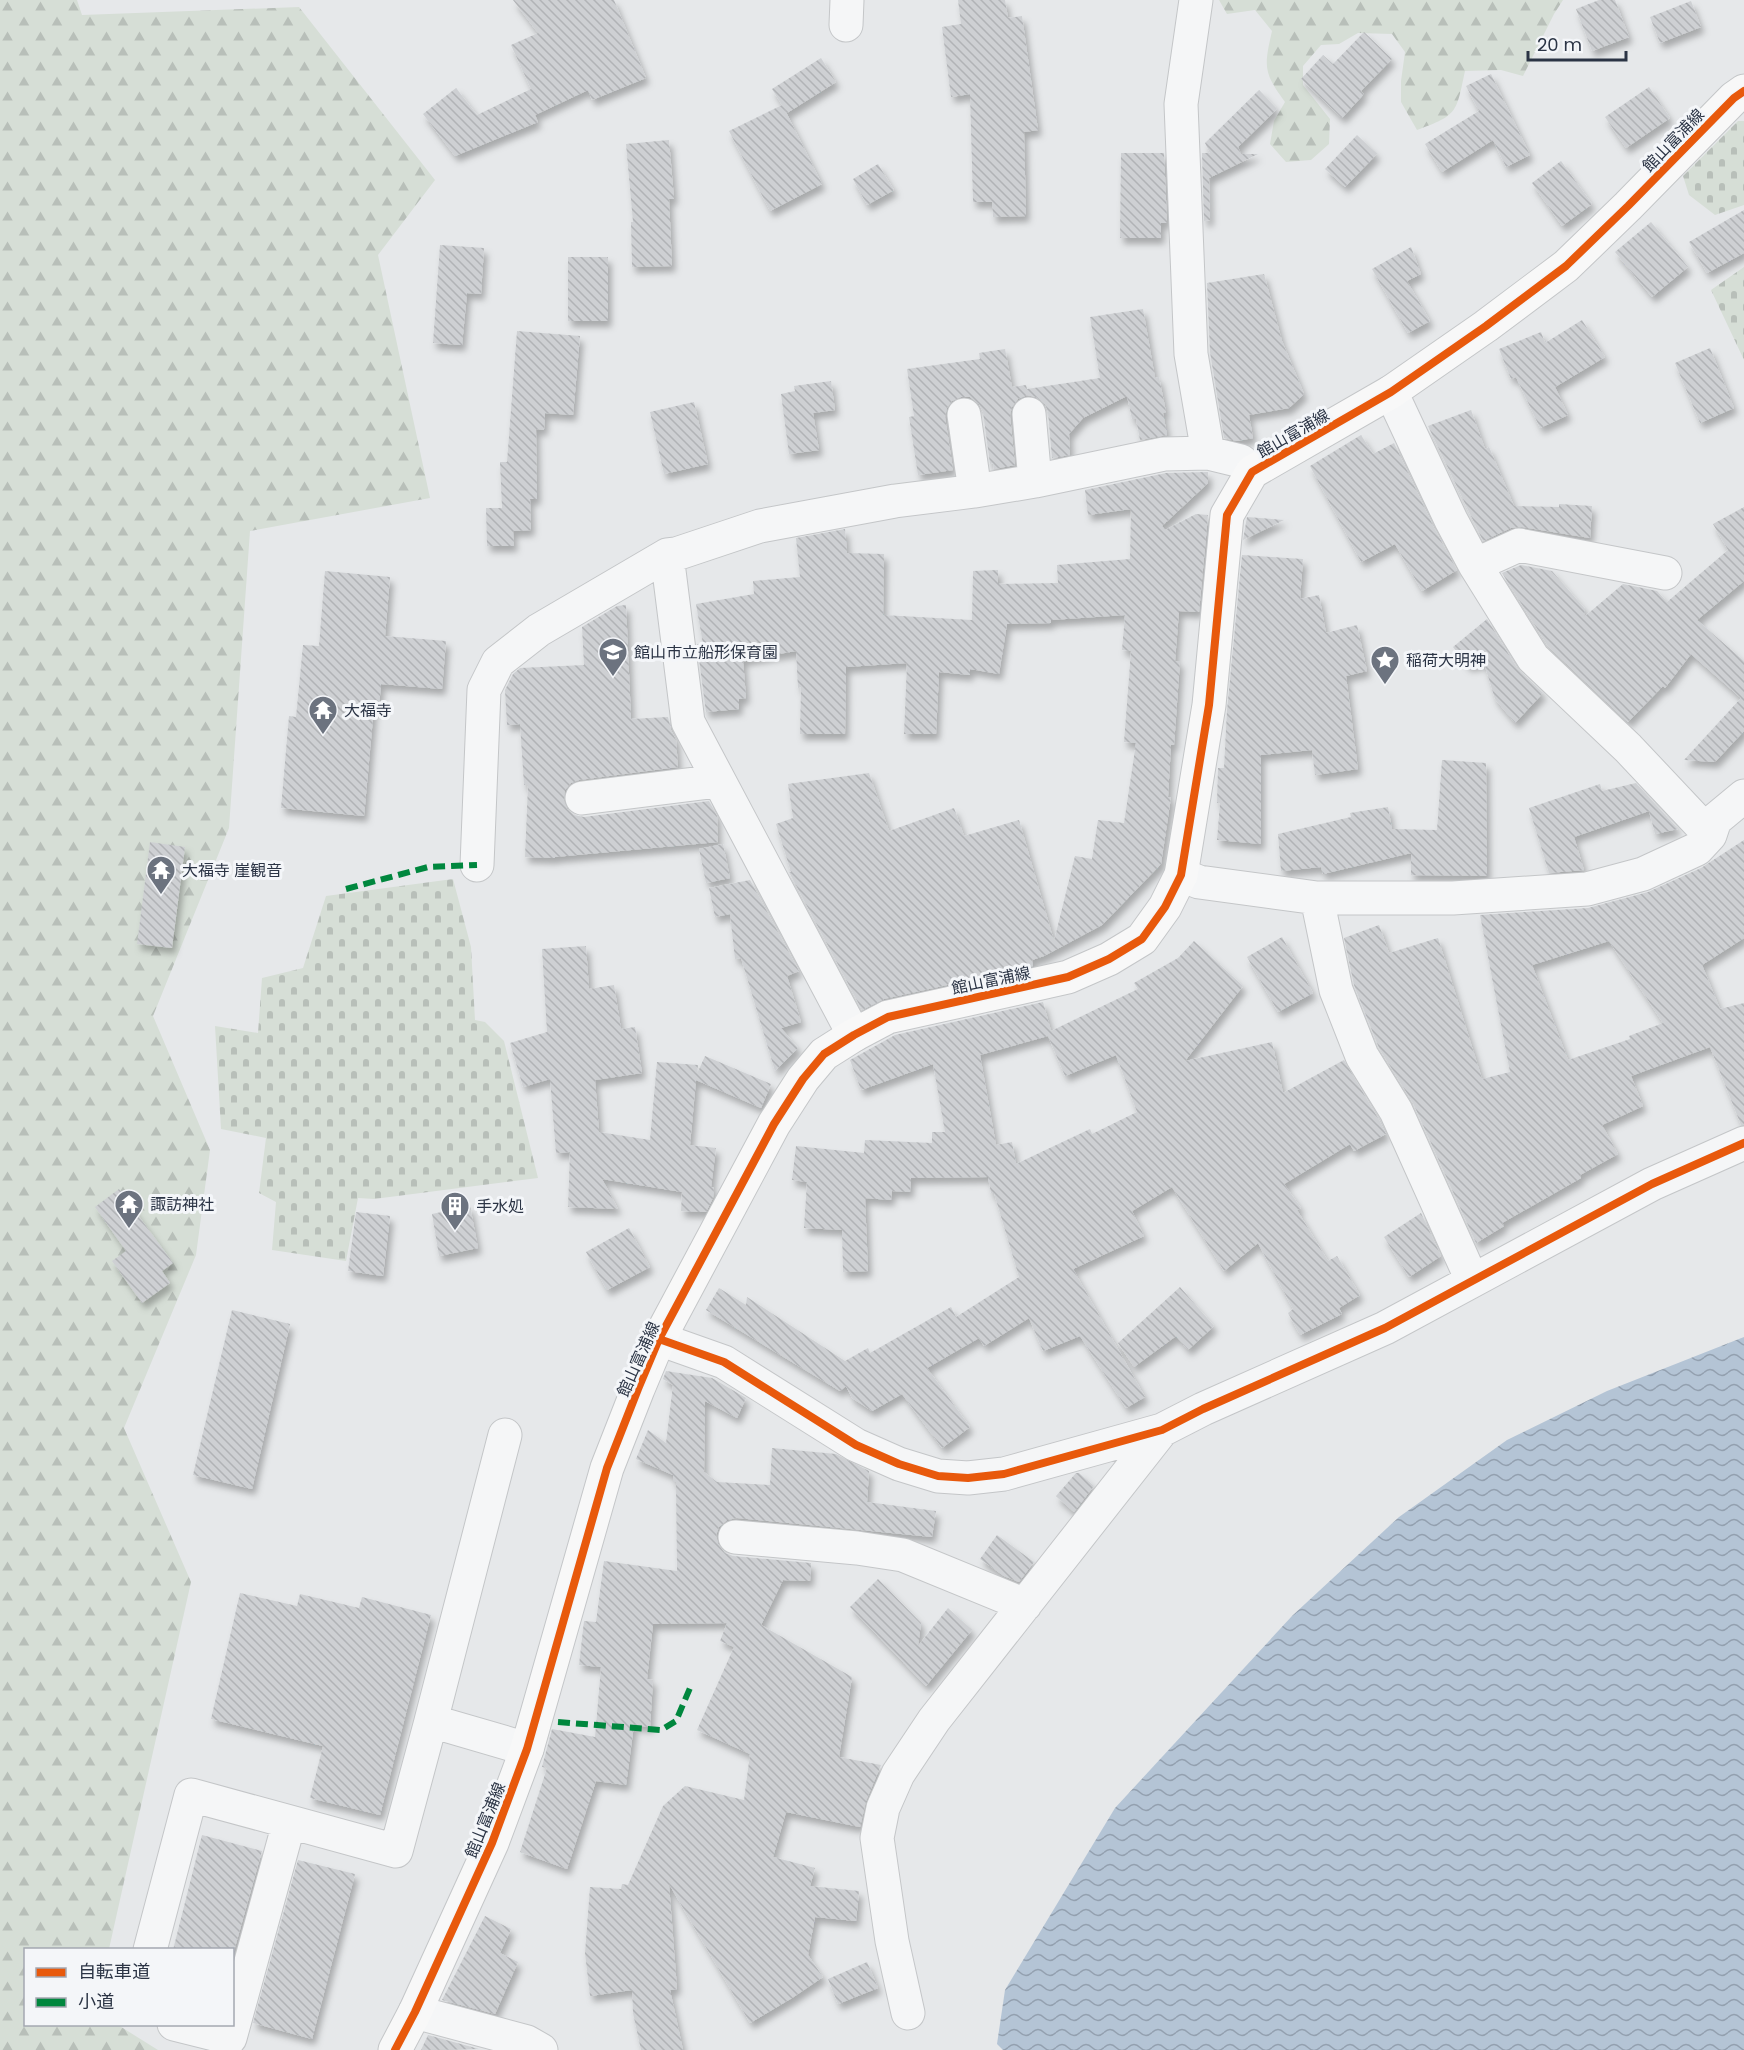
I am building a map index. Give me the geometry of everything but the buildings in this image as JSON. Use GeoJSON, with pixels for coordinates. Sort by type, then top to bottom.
{"type":"FeatureCollection","features":[{"type":"Feature","properties":{"kind":"main road","name":"館山富浦線"},"geometry":{"type":"LineString","coordinates":[[395,2050],[415,2012],[492,1843],[527,1749],[608,1468],[660,1339],[774,1124],[803,1079],[824,1054],[888,1017],[1068,977],[1109,959],[1142,939],[1165,907],[1180,875],[1209,705],[1227,515],[1252,472],[1391,392],[1486,326],[1566,266],[1734,98],[1744,91]]}},
{"type":"Feature","properties":{"kind":"street"},"geometry":{"type":"LineString","coordinates":[[1196,0],[1181,104],[1191,354],[1208,453]]}},
{"type":"Feature","properties":{"kind":"street"},"geometry":{"type":"LineString","coordinates":[[1391,392],[1451,520],[1475,565],[1533,658],[1628,748],[1710,835]]}},
{"type":"Feature","properties":{"kind":"street"},"geometry":{"type":"LineString","coordinates":[[1029,414],[1035,481]]}},
{"type":"Feature","properties":{"kind":"street"},"geometry":{"type":"LineString","coordinates":[[964,415],[975,491]]}},
{"type":"Feature","properties":{"kind":"street"},"geometry":{"type":"LineString","coordinates":[[477,865],[484,690],[498,662],[538,630],[667,555],[760,526],[895,501],[1035,481],[1164,453],[1208,453],[1241,461],[1252,472]]}},
{"type":"Feature","properties":{"kind":"street"},"geometry":{"type":"LineString","coordinates":[[1475,565],[1519,545],[1665,573]]}},
{"type":"Feature","properties":{"kind":"street"},"geometry":{"type":"LineString","coordinates":[[667,555],[688,722],[854,1035]]}},
{"type":"Feature","properties":{"kind":"street"},"geometry":{"type":"LineString","coordinates":[[582,798],[718,781]]}},
{"type":"Feature","properties":{"kind":"street"},"geometry":{"type":"LineString","coordinates":[[1180,875],[1199,882],[1317,898],[1453,898],[1587,889],[1643,874],[1697,849],[1710,835],[1715,820],[1744,796]]}},
{"type":"Feature","properties":{"kind":"street"},"geometry":{"type":"LineString","coordinates":[[1317,898],[1336,990],[1362,1056],[1396,1111],[1472,1280]]}},
{"type":"Feature","properties":{"kind":"street"},"geometry":{"type":"LineString","coordinates":[[660,1339],[724,1362],[856,1445],[899,1464],[938,1476],[968,1478],[1004,1474],[1162,1430],[1203,1409],[1385,1328],[1652,1184],[1744,1143]]}},
{"type":"Feature","properties":{"kind":"street"},"geometry":{"type":"LineString","coordinates":[[908,2013],[892,1941],[877,1838],[883,1808],[898,1774],[934,1720],[1162,1430]]}},
{"type":"Feature","properties":{"kind":"street"},"geometry":{"type":"LineString","coordinates":[[151,1948],[191,1795],[396,1851],[505,1436]]}},
{"type":"Feature","properties":{"kind":"street"},"geometry":{"type":"LineString","coordinates":[[735,1536],[903,1555],[1025,1605]]}},
{"type":"Feature","properties":{"kind":"street"},"geometry":{"type":"LineString","coordinates":[[431,1721],[527,1749]]}},
{"type":"Feature","properties":{"kind":"street"},"geometry":{"type":"LineString","coordinates":[[234,2023],[289,1823]]}},
{"type":"Feature","properties":{"kind":"street"},"geometry":{"type":"LineString","coordinates":[[415,2012],[527,2042],[541,2050]]}},
{"type":"Feature","properties":{"kind":"street"},"geometry":{"type":"LineString","coordinates":[[178,2026],[230,2038],[233,2026]]}},
{"type":"Feature","properties":{"kind":"green space"},"geometry":{"type":"Polygon","coordinates":[[[0,0],[77,0],[82,15],[299,7],[435,180],[378,255],[430,498],[250,531],[229,828],[153,1016],[210,1150],[196,1255],[124,1428],[191,1582],[109,1948],[24,1948],[24,2026],[120,2026],[158,2050],[0,2050],[0,0]]]}},
{"type":"Feature","properties":{"kind":"green space"},"geometry":{"type":"Polygon","coordinates":[[[1219,0],[1563,0],[1523,76],[1501,70],[1465,71],[1457,104],[1453,111],[1441,120],[1417,130],[1401,102],[1405,52],[1392,34],[1358,33],[1339,44],[1321,45],[1303,66],[1303,85],[1330,119],[1329,144],[1311,160],[1286,162],[1270,144],[1274,121],[1285,102],[1267,69],[1272,31],[1255,10],[1227,14],[1219,0]]]}},
{"type":"Feature","properties":{"kind":"green space"},"geometry":{"type":"Polygon","coordinates":[[[1738,121],[1744,121],[1744,205],[1715,215],[1689,195],[1683,176],[1738,121]]]}},
{"type":"Feature","properties":{"kind":"green space"},"geometry":{"type":"Polygon","coordinates":[[[1744,267],[1744,360],[1711,290],[1744,267]]]}},
{"type":"Feature","properties":{"kind":"green space"},"geometry":{"type":"Polygon","coordinates":[[[453,879],[471,947],[475,1020],[485,1022],[504,1041],[538,1178],[374,1199],[358,1198],[346,1261],[272,1250],[276,1202],[259,1193],[266,1138],[221,1129],[215,1026],[258,1033],[262,978],[303,968],[326,896],[453,879]]]}},
{"type":"Feature","properties":{"kind":"water"},"geometry":{"type":"Polygon","coordinates":[[[1744,1337],[1744,2050],[1003,2050],[997,2044],[1005,1990],[1115,1808],[1292,1616],[1399,1517],[1507,1440],[1607,1391],[1744,1337]]]}},
{"type":"Feature","properties":{"kind":"marked path"},"geometry":{"type":"LineString","coordinates":[[346,889],[428,867],[477,865]]}},
{"type":"Feature","properties":{"kind":"marked path"},"geometry":{"type":"LineString","coordinates":[[558,1722],[661,1730],[676,1721],[690,1688]]}},
{"type":"Feature","properties":{"kind":"cycle path"},"geometry":{"type":"LineString","coordinates":[[395,2050],[415,2012],[492,1843],[527,1749],[607,1468],[659,1339],[774,1124],[803,1079],[824,1054],[888,1017],[1068,977],[1109,959],[1142,939],[1165,907],[1181,875],[1209,705],[1227,515],[1252,472],[1391,392],[1486,326],[1566,266],[1734,98],[1744,91]]}},
{"type":"Feature","properties":{"kind":"cycle path"},"geometry":{"type":"LineString","coordinates":[[659,1339],[724,1362],[856,1445],[899,1464],[938,1476],[968,1478],[1004,1474],[1162,1430],[1203,1409],[1385,1328],[1652,1184],[1744,1143]]}},
{"type":"Feature","properties":{"kind":"place","name":"館山市立船形保育園"},"geometry":{"type":"Point","coordinates":[613,678]}},
{"type":"Feature","properties":{"kind":"place","name":"稲荷大明神"},"geometry":{"type":"Point","coordinates":[1385,686]}},
{"type":"Feature","properties":{"kind":"place","name":"大福寺"},"geometry":{"type":"Point","coordinates":[323,736]}},
{"type":"Feature","properties":{"kind":"place","name":"大福寺 崖観音"},"geometry":{"type":"Point","coordinates":[161,896]}},
{"type":"Feature","properties":{"kind":"place","name":"諏訪神社"},"geometry":{"type":"Point","coordinates":[129,1230]}},
{"type":"Feature","properties":{"kind":"place","name":"手水処"},"geometry":{"type":"Point","coordinates":[455,1232]}}]}
